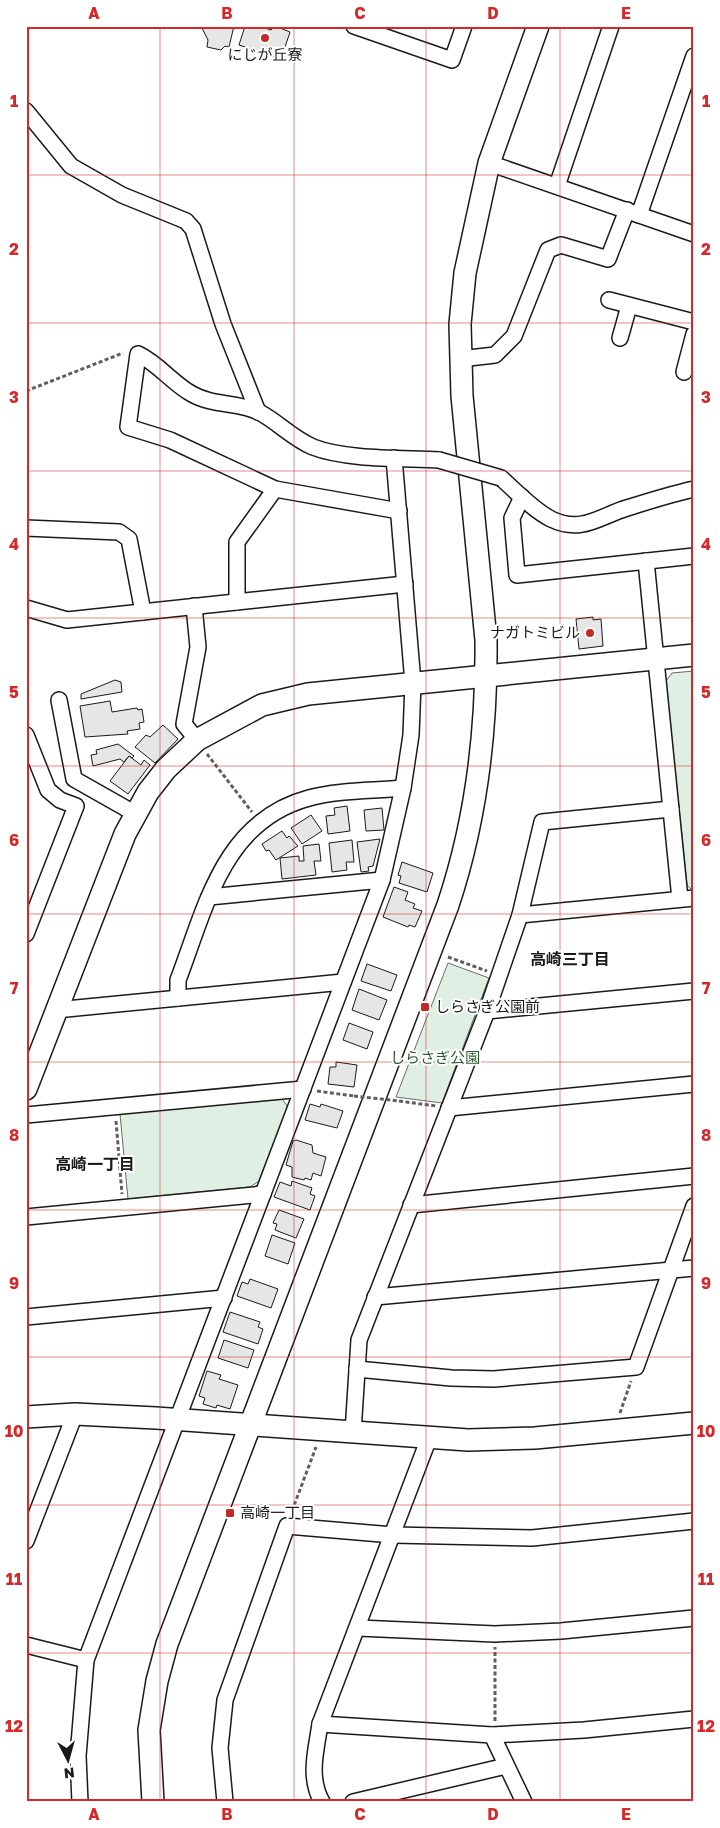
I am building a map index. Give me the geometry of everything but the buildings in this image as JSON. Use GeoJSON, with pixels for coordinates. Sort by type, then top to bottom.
{"type":"FeatureCollection","features":[{"type":"Feature","properties":{"kind":"street"},"geometry":{"type":"LineString","coordinates":[[354,26],[452,60],[464,26]]}},
{"type":"Feature","properties":{"kind":"street"},"geometry":{"type":"LineString","coordinates":[[153,1802],[149,1730],[157,1680],[181,1604],[252,1424],[460,869],[476,798],[484,738],[486,640],[462,396],[460,359],[465,273],[488,163],[538,26]]}},
{"type":"Feature","properties":{"kind":"street"},"geometry":{"type":"LineString","coordinates":[[556,186],[611,26]]}},
{"type":"Feature","properties":{"kind":"street"},"geometry":{"type":"LineString","coordinates":[[460,359],[495,355],[514,336],[548,250],[561,245],[608,259],[633,213],[694,56]]}},
{"type":"Feature","properties":{"kind":"street"},"geometry":{"type":"LineString","coordinates":[[26,111],[71,166],[122,195],[186,221],[193,229],[223,324],[258,412]]}},
{"type":"Feature","properties":{"kind":"street"},"geometry":{"type":"LineString","coordinates":[[488,163],[694,234]]}},
{"type":"Feature","properties":{"kind":"street"},"geometry":{"type":"LineString","coordinates":[[610,300],[694,322]]}},
{"type":"Feature","properties":{"kind":"street"},"geometry":{"type":"LineString","coordinates":[[620,338],[629,306]]}},
{"type":"Feature","properties":{"kind":"street"},"geometry":{"type":"LineString","coordinates":[[684,372],[694,334]]}},
{"type":"Feature","properties":{"kind":"street"},"geometry":{"type":"LineString","coordinates":[[399,511],[275,489],[170,440],[128,427],[138,354],[153,361],[192,394],[206,400],[258,412],[291,436],[313,447],[339,453],[438,460],[501,478],[552,520],[568,525],[598,522],[625,508],[694,489]]}},
{"type":"Feature","properties":{"kind":"street"},"geometry":{"type":"LineString","coordinates":[[80,1802],[78,1756],[86,1660],[382,880],[403,788],[411,735],[413,683],[394,458]]}},
{"type":"Feature","properties":{"kind":"street"},"geometry":{"type":"LineString","coordinates":[[237,602],[237,542],[275,489]]}},
{"type":"Feature","properties":{"kind":"street"},"geometry":{"type":"LineString","coordinates":[[522,497],[512,518],[517,575],[694,556]]}},
{"type":"Feature","properties":{"kind":"street"},"geometry":{"type":"LineString","coordinates":[[26,528],[119,532],[129,539],[143,612]]}},
{"type":"Feature","properties":{"kind":"street"},"geometry":{"type":"LineString","coordinates":[[520,915],[687,898],[671,809],[646,561]]}},
{"type":"Feature","properties":{"kind":"street"},"geometry":{"type":"LineString","coordinates":[[26,608],[67,620],[405,584]]}},
{"type":"Feature","properties":{"kind":"street"},"geometry":{"type":"LineString","coordinates":[[194,606],[198,647],[184,724],[197,740]]}},
{"type":"Feature","properties":{"kind":"street"},"geometry":{"type":"LineString","coordinates":[[26,1089],[134,813],[157,779],[197,740],[248,711],[282,699],[308,694],[694,655]]}},
{"type":"Feature","properties":{"kind":"street"},"geometry":{"type":"LineString","coordinates":[[59,700],[74,779],[134,813]]}},
{"type":"Feature","properties":{"kind":"street"},"geometry":{"type":"LineString","coordinates":[[26,735],[48,790],[60,800],[76,806],[26,934]]}},
{"type":"Feature","properties":{"kind":"street"},"geometry":{"type":"LineString","coordinates":[[178,998],[178,980],[209,897],[229,855],[244,836],[284,807],[308,798],[330,794],[403,788]]}},
{"type":"Feature","properties":{"kind":"street"},"geometry":{"type":"LineString","coordinates":[[353,1432],[359,1340],[487,1010],[520,915],[542,822],[671,809]]}},
{"type":"Feature","properties":{"kind":"street"},"geometry":{"type":"LineString","coordinates":[[209,897],[382,880]]}},
{"type":"Feature","properties":{"kind":"street"},"geometry":{"type":"LineString","coordinates":[[56,1010],[343,982]]}},
{"type":"Feature","properties":{"kind":"street"},"geometry":{"type":"LineString","coordinates":[[487,1010],[694,991]]}},
{"type":"Feature","properties":{"kind":"street"},"geometry":{"type":"LineString","coordinates":[[449,1108],[694,1084]]}},
{"type":"Feature","properties":{"kind":"street"},"geometry":{"type":"LineString","coordinates":[[26,1115],[303,1089]]}},
{"type":"Feature","properties":{"kind":"street"},"geometry":{"type":"LineString","coordinates":[[411,1205],[694,1176]]}},
{"type":"Feature","properties":{"kind":"street"},"geometry":{"type":"LineString","coordinates":[[26,1217],[263,1194]]}},
{"type":"Feature","properties":{"kind":"street"},"geometry":{"type":"LineString","coordinates":[[357,1369],[452,1378],[494,1378],[636,1367],[694,1206]]}},
{"type":"Feature","properties":{"kind":"street"},"geometry":{"type":"LineString","coordinates":[[375,1297],[694,1268]]}},
{"type":"Feature","properties":{"kind":"street"},"geometry":{"type":"LineString","coordinates":[[26,1317],[224,1298]]}},
{"type":"Feature","properties":{"kind":"street"},"geometry":{"type":"LineString","coordinates":[[26,1541],[75,1414]]}},
{"type":"Feature","properties":{"kind":"street"},"geometry":{"type":"LineString","coordinates":[[26,1417],[75,1414],[252,1424],[468,1440],[535,1438],[694,1424]]}},
{"type":"Feature","properties":{"kind":"street"},"geometry":{"type":"LineString","coordinates":[[322,1802],[314,1780],[314,1761],[320,1724],[394,1535],[429,1438]]}},
{"type":"Feature","properties":{"kind":"street"},"geometry":{"type":"LineString","coordinates":[[225,1802],[220,1748],[225,1700],[288,1526],[394,1535],[532,1538],[694,1521]]}},
{"type":"Feature","properties":{"kind":"street"},"geometry":{"type":"LineString","coordinates":[[358,1628],[495,1634],[561,1632],[694,1618]]}},
{"type":"Feature","properties":{"kind":"street"},"geometry":{"type":"LineString","coordinates":[[26,1645],[86,1660]]}},
{"type":"Feature","properties":{"kind":"street"},"geometry":{"type":"LineString","coordinates":[[320,1724],[494,1730],[584,1730],[694,1719]]}},
{"type":"Feature","properties":{"kind":"street"},"geometry":{"type":"LineString","coordinates":[[494,1730],[506,1766],[524,1802]]}},
{"type":"Feature","properties":{"kind":"street"},"geometry":{"type":"LineString","coordinates":[[353,1802],[506,1766]]}},
{"type":"Feature","properties":{"kind":"path"},"geometry":{"type":"LineString","coordinates":[[26,391],[125,352],[138,354]]}},
{"type":"Feature","properties":{"kind":"path"},"geometry":{"type":"LineString","coordinates":[[197,740],[260,823]]}},
{"type":"Feature","properties":{"kind":"path"},"geometry":{"type":"LineString","coordinates":[[447,957],[499,976]]}},
{"type":"Feature","properties":{"kind":"path"},"geometry":{"type":"LineString","coordinates":[[303,1089],[449,1108]]}},
{"type":"Feature","properties":{"kind":"path"},"geometry":{"type":"LineString","coordinates":[[114,1106],[124,1208]]}},
{"type":"Feature","properties":{"kind":"path"},"geometry":{"type":"LineString","coordinates":[[619,1418],[636,1367]]}},
{"type":"Feature","properties":{"kind":"path"},"geometry":{"type":"LineString","coordinates":[[288,1526],[318,1443]]}},
{"type":"Feature","properties":{"kind":"path"},"geometry":{"type":"LineString","coordinates":[[494,1730],[495,1634]]}},
{"type":"Feature","properties":{"kind":"green space"},"geometry":{"type":"Polygon","coordinates":[[[694,671],[694,892],[687,885],[666,681],[672,673],[694,671]]]}},
{"type":"Feature","properties":{"kind":"green space","name":"しらさぎ公園"},"geometry":{"type":"Polygon","coordinates":[[[448,963],[489,978],[442,1103],[396,1097],[448,963]]]}},
{"type":"Feature","properties":{"kind":"green space"},"geometry":{"type":"Polygon","coordinates":[[[282,1099],[288,1107],[259,1181],[250,1187],[128,1199],[120,1114],[282,1099]]]}},
{"type":"Feature","properties":{"kind":"place","name":"にじが丘寮"},"geometry":{"type":"Point","coordinates":[265,38]}},
{"type":"Feature","properties":{"kind":"place","name":"ナガトミビル"},"geometry":{"type":"Point","coordinates":[590,633]}},
{"type":"Feature","properties":{"kind":"place","name":"しらさぎ公園前"},"geometry":{"type":"Point","coordinates":[425,1007]}},
{"type":"Feature","properties":{"kind":"place","name":"高崎一丁目"},"geometry":{"type":"Point","coordinates":[230,1513]}},
{"type":"Feature","properties":{"kind":"district","name":"高崎三丁目"},"geometry":{"type":"Point","coordinates":[570,959]}},
{"type":"Feature","properties":{"kind":"district","name":"高崎一丁目"},"geometry":{"type":"Point","coordinates":[95,1164]}}]}
